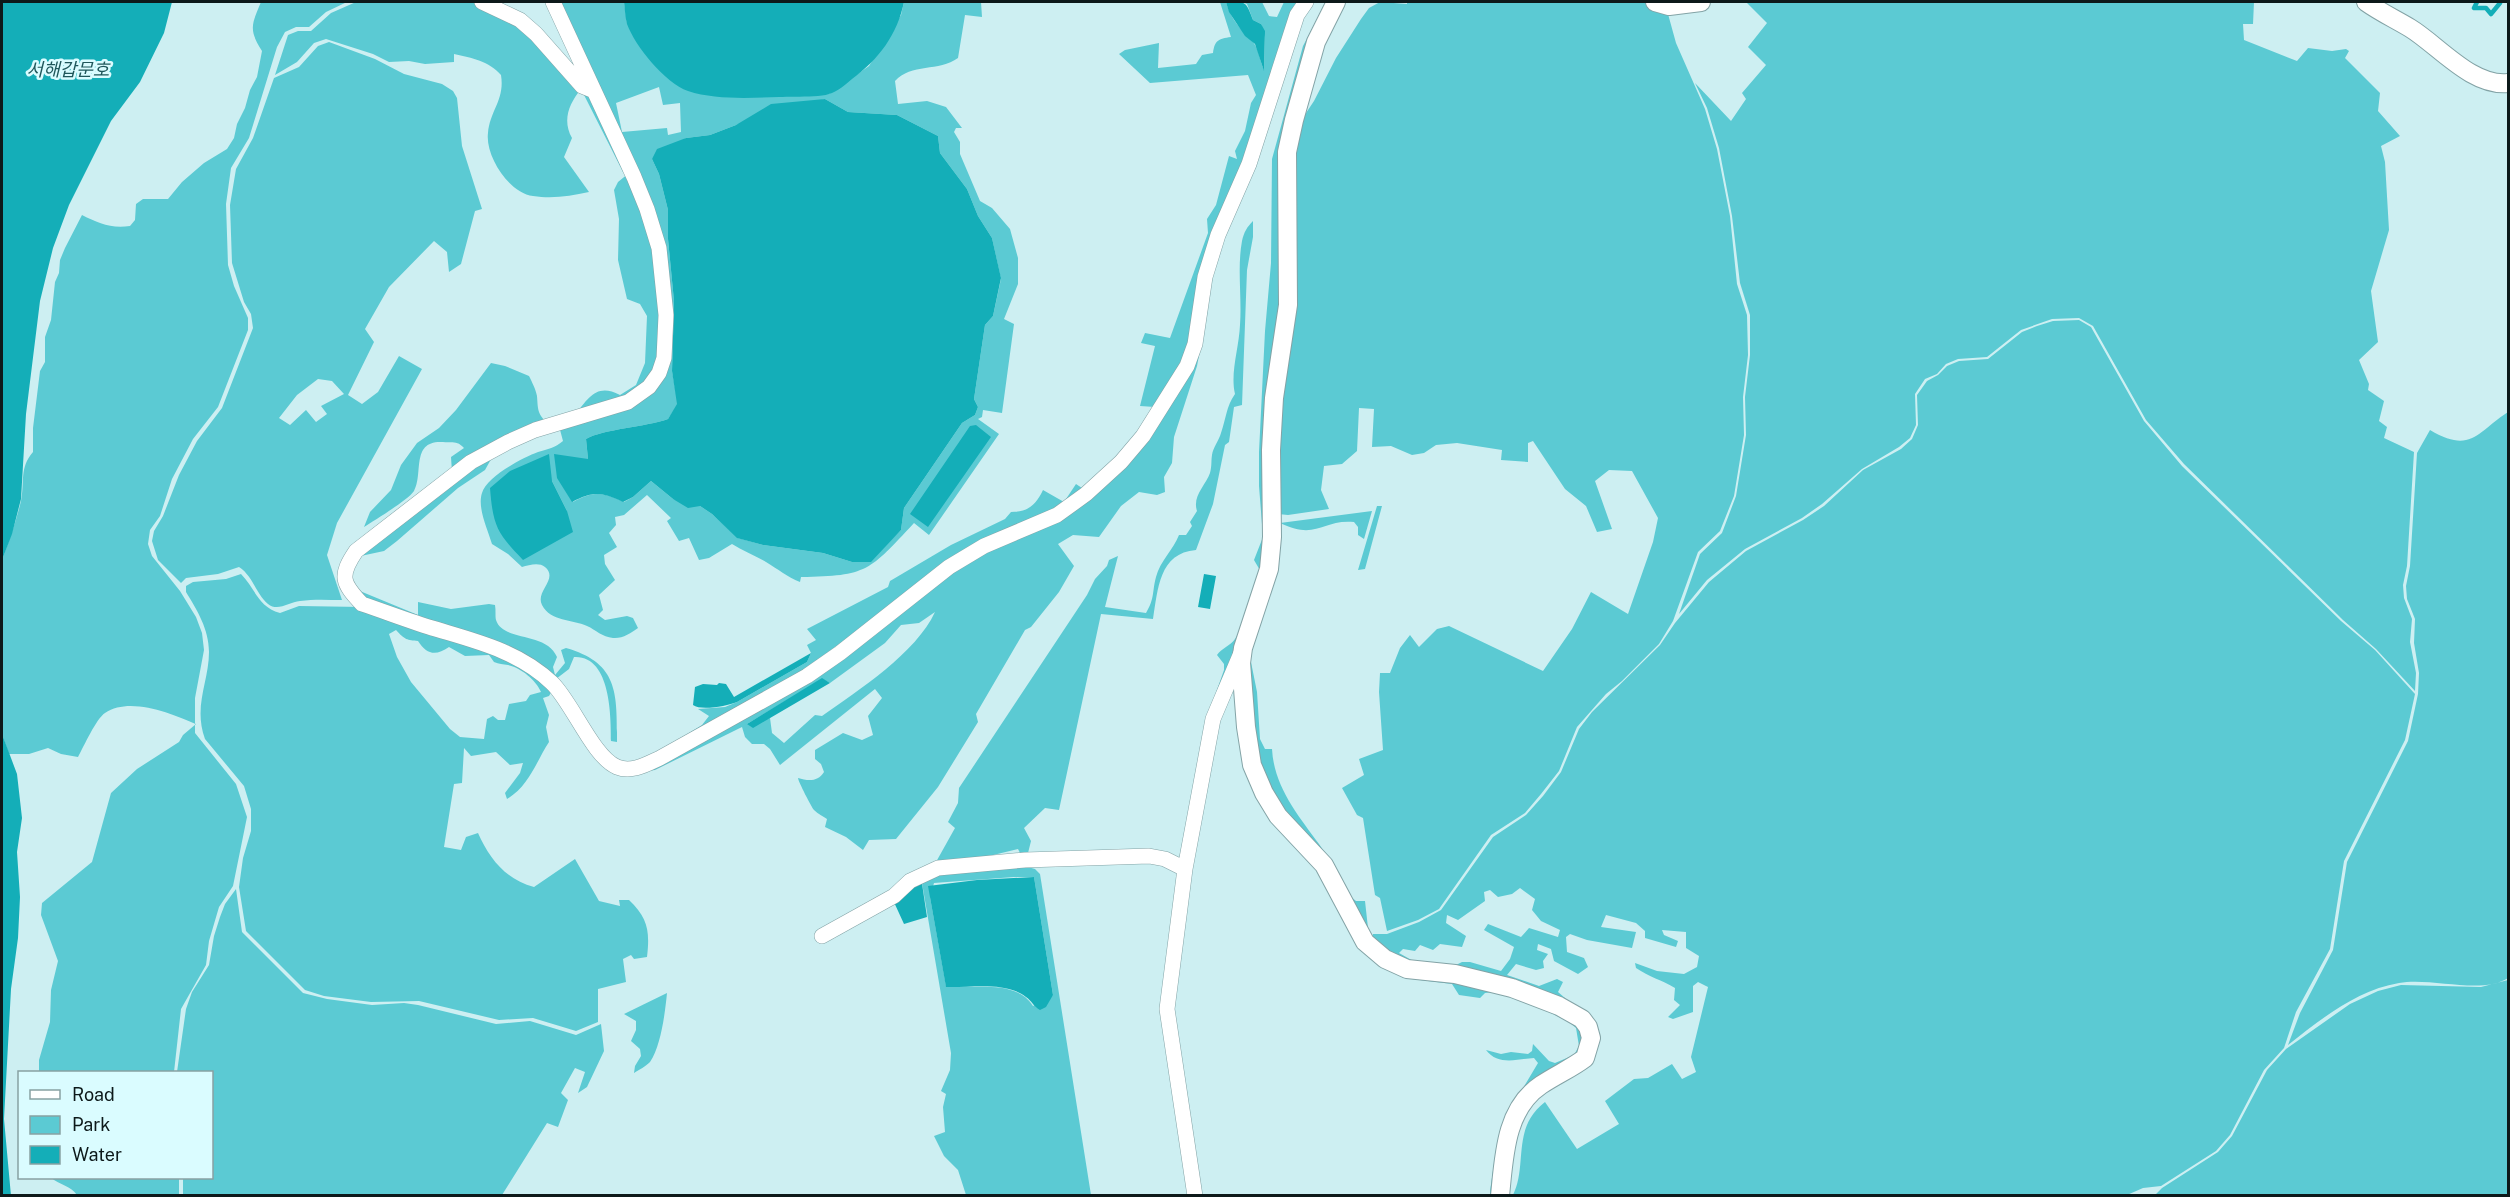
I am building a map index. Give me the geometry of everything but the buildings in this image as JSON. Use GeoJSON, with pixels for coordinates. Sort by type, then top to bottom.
{"type":"FeatureCollection","features":[{"type":"Feature","properties":{"kind":"street"},"geometry":{"type":"LineString","coordinates":[[482,2],[520,20],[536,34],[582,86],[592,90]]}},
{"type":"Feature","properties":{"kind":"street"},"geometry":{"type":"LineString","coordinates":[[553,2],[648,209],[659,248],[666,315],[663,358],[659,373],[649,387],[628,402],[535,430],[471,462],[356,551],[345,567],[345,577],[347,589],[362,604],[501,649],[528,663],[554,685],[602,755],[616,766],[629,768],[641,767],[660,758],[807,676],[840,653],[949,567],[984,546],[1057,515],[1086,494],[1136,444],[1187,366],[1195,344],[1205,277],[1215,245],[1249,164],[1297,15],[1305,2]]}},
{"type":"Feature","properties":{"kind":"street"},"geometry":{"type":"LineString","coordinates":[[1195,1196],[1167,1009],[1185,869],[1213,719],[1243,648],[1269,569],[1272,537],[1273,419],[1288,305],[1287,153],[1316,42],[1336,2]]}},
{"type":"Feature","properties":{"kind":"street"},"geometry":{"type":"LineString","coordinates":[[1654,2],[1669,6],[1701,2]]}},
{"type":"Feature","properties":{"kind":"street"},"geometry":{"type":"LineString","coordinates":[[2366,2],[2411,28],[2460,66],[2477,76],[2508,84]]}},
{"type":"Feature","properties":{"kind":"street"},"geometry":{"type":"LineString","coordinates":[[1243,648],[1241,663],[1246,728],[1252,765],[1264,793],[1278,816],[1324,865],[1365,942],[1385,959],[1407,969],[1455,974],[1533,994],[1582,1019],[1588,1028],[1591,1038],[1586,1058],[1540,1085],[1523,1101],[1514,1116],[1505,1150],[1500,1196]]}},
{"type":"Feature","properties":{"kind":"street"},"geometry":{"type":"LineString","coordinates":[[822,936],[894,896],[901,887],[920,875],[939,868],[1025,860],[1149,856],[1165,859],[1185,869]]}},
{"type":"Feature","properties":{"kind":"green space"},"geometry":{"type":"Polygon","coordinates":[[[261,2],[347,2],[326,12],[309,27],[296,27],[285,32],[277,47],[249,138],[231,168],[226,204],[228,265],[234,286],[248,318],[248,330],[218,407],[193,439],[172,479],[160,516],[150,530],[148,544],[152,556],[180,591],[196,617],[202,633],[204,650],[195,698],[195,724],[151,708],[126,706],[115,708],[105,713],[98,721],[78,757],[61,754],[48,748],[29,754],[9,754],[2,734],[2,560],[21,501],[24,470],[33,452],[33,428],[40,371],[45,362],[45,337],[51,320],[55,282],[59,273],[60,260],[82,215],[105,225],[130,226],[135,220],[136,204],[143,199],[168,199],[182,182],[204,163],[227,149],[234,138],[237,124],[257,77],[262,51],[253,32],[253,26],[261,2]]]}},
{"type":"Feature","properties":{"kind":"green space"},"geometry":{"type":"Polygon","coordinates":[[[356,2],[475,2],[512,20],[591,93],[628,169],[623,172],[581,89],[568,112],[567,119],[572,138],[564,157],[589,192],[561,197],[540,197],[515,188],[500,172],[490,152],[488,142],[489,125],[501,91],[501,75],[486,63],[467,57],[454,54],[454,62],[425,64],[409,61],[389,62],[373,54],[326,39],[314,43],[297,62],[275,75],[288,35],[298,31],[311,31],[331,13],[356,2]]]}},
{"type":"Feature","properties":{"kind":"green space"},"geometry":{"type":"Polygon","coordinates":[[[563,2],[624,2],[627,23],[730,97],[829,94],[869,66],[901,15],[904,2],[981,2],[982,17],[965,15],[958,58],[942,65],[909,72],[895,81],[898,104],[927,101],[946,107],[962,128],[956,128],[954,132],[960,142],[960,154],[980,201],[992,208],[1010,229],[1018,258],[1018,284],[1004,319],[1014,324],[1002,413],[983,410],[982,417],[978,419],[999,434],[929,535],[914,523],[887,552],[866,568],[841,575],[801,577],[800,582],[732,544],[709,558],[699,560],[689,538],[679,541],[667,521],[671,518],[647,495],[624,515],[615,517],[616,525],[609,533],[617,547],[604,555],[605,564],[615,580],[599,595],[603,610],[598,615],[605,620],[627,616],[633,618],[638,628],[616,638],[551,614],[542,605],[541,600],[549,576],[545,567],[537,564],[522,567],[492,544],[481,505],[482,493],[490,481],[523,459],[563,441],[559,426],[657,383],[662,248],[558,4],[563,2]],[[659,87],[616,103],[622,132],[667,128],[668,135],[681,132],[680,103],[663,105],[659,87]],[[825,99],[710,135],[686,138],[652,159],[659,174],[668,210],[668,239],[674,301],[672,371],[678,404],[668,419],[603,433],[586,439],[588,459],[573,502],[598,494],[624,502],[651,481],[673,499],[700,506],[738,538],[763,545],[823,553],[852,562],[885,545],[901,530],[904,508],[962,423],[975,415],[978,407],[974,399],[985,325],[993,316],[1001,279],[992,238],[978,216],[967,189],[940,153],[938,136],[897,115],[848,112],[825,99]],[[510,471],[567,511],[552,481],[510,471]]]}},
{"type":"Feature","properties":{"kind":"green space"},"geometry":{"type":"Polygon","coordinates":[[[1220,2],[1226,2],[1234,19],[1255,45],[1264,70],[1265,37],[1261,24],[1253,20],[1247,4],[1242,2],[1262,2],[1269,16],[1277,17],[1284,2],[1301,2],[1247,163],[1192,344],[1155,407],[1140,406],[1155,346],[1141,343],[1145,333],[1170,338],[1208,233],[1207,219],[1216,205],[1229,156],[1237,159],[1235,151],[1245,131],[1251,103],[1256,95],[1248,75],[1150,83],[1119,54],[1125,50],[1159,43],[1158,68],[1196,64],[1202,55],[1213,53],[1218,41],[1231,37],[1220,2]]]}},
{"type":"Feature","properties":{"kind":"green space"},"geometry":{"type":"Polygon","coordinates":[[[1326,2],[1331,2],[1313,41],[1284,152],[1285,305],[1271,398],[1267,450],[1270,520],[1266,568],[1240,647],[1223,683],[1210,721],[1183,858],[1179,860],[1206,721],[1224,670],[1224,664],[1217,655],[1240,632],[1261,572],[1254,560],[1263,537],[1259,452],[1271,263],[1272,159],[1303,46],[1326,2]]]}},
{"type":"Feature","properties":{"kind":"green space"},"geometry":{"type":"Polygon","coordinates":[[[1380,2],[1407,4],[1407,2],[1648,2],[1668,14],[1676,43],[1705,109],[1717,149],[1730,216],[1737,284],[1747,315],[1748,355],[1743,397],[1744,435],[1734,496],[1720,531],[1698,552],[1673,621],[1659,644],[1606,694],[1577,727],[1559,771],[1525,813],[1491,835],[1439,909],[1418,920],[1387,931],[1380,898],[1375,895],[1363,818],[1357,815],[1342,788],[1364,775],[1359,759],[1383,750],[1380,673],[1390,673],[1400,648],[1410,635],[1419,647],[1437,629],[1449,626],[1543,671],[1572,629],[1591,592],[1628,614],[1653,542],[1658,518],[1632,471],[1609,470],[1595,481],[1612,529],[1597,532],[1586,506],[1565,489],[1533,441],[1528,443],[1528,462],[1501,460],[1502,450],[1457,443],[1436,445],[1424,453],[1412,455],[1391,446],[1372,447],[1374,409],[1359,408],[1357,451],[1342,464],[1324,466],[1321,490],[1329,509],[1288,515],[1278,514],[1274,506],[1290,153],[1330,21],[1300,122],[1361,19],[1369,8],[1380,2]]]}},
{"type":"Feature","properties":{"kind":"green space"},"geometry":{"type":"Polygon","coordinates":[[[1746,2],[2254,2],[2253,24],[2243,24],[2244,40],[2297,61],[2308,48],[2349,51],[2345,58],[2380,93],[2378,111],[2400,136],[2381,146],[2385,162],[2389,230],[2371,291],[2378,342],[2359,360],[2369,384],[2368,390],[2384,401],[2379,421],[2387,427],[2384,438],[2414,452],[2407,566],[2403,585],[2404,598],[2412,619],[2410,642],[2416,673],[2415,691],[2376,649],[2343,620],[2184,464],[2146,420],[2093,326],[2079,318],[2052,319],[2021,330],[1987,357],[1958,359],[1946,364],[1937,374],[1925,379],[1915,394],[1916,425],[1910,438],[1862,469],[1822,504],[1802,518],[1745,549],[1707,580],[1679,614],[1700,554],[1722,533],[1736,496],[1746,435],[1745,397],[1750,355],[1750,315],[1740,283],[1732,216],[1719,148],[1707,108],[1695,83],[1731,121],[1746,99],[1742,93],[1766,65],[1748,47],[1767,23],[1746,2]]]}},
{"type":"Feature","properties":{"kind":"green space"},"geometry":{"type":"Polygon","coordinates":[[[329,42],[375,59],[404,74],[442,84],[453,91],[457,98],[462,146],[482,209],[475,211],[461,264],[449,272],[447,252],[434,241],[389,287],[365,329],[374,342],[348,395],[362,404],[378,392],[399,356],[422,369],[337,523],[327,555],[342,600],[305,600],[276,607],[264,600],[248,575],[239,567],[218,574],[186,578],[181,583],[158,560],[152,541],[154,531],[163,516],[179,475],[197,441],[222,408],[253,328],[251,314],[244,302],[232,263],[230,205],[236,169],[253,138],[274,78],[299,67],[318,46],[329,42]],[[318,379],[297,395],[279,418],[290,425],[306,410],[316,422],[327,414],[321,406],[344,394],[332,381],[318,379]]]}},
{"type":"Feature","properties":{"kind":"green space"},"geometry":{"type":"Polygon","coordinates":[[[629,173],[656,250],[661,338],[653,371],[635,393],[575,415],[589,398],[599,391],[620,395],[636,385],[645,363],[647,316],[640,304],[627,299],[618,260],[619,219],[614,190],[618,182],[629,173]]]}},
{"type":"Feature","properties":{"kind":"green space"},"geometry":{"type":"Polygon","coordinates":[[[1253,221],[1253,237],[1247,270],[1242,405],[1234,407],[1229,442],[1225,445],[1213,504],[1196,550],[1174,558],[1167,565],[1159,585],[1153,619],[1101,614],[1059,810],[1045,808],[1024,828],[1031,841],[1027,857],[1022,857],[1018,849],[985,857],[936,862],[955,828],[948,822],[958,803],[959,788],[1109,560],[1118,556],[1105,607],[1146,613],[1151,603],[1160,566],[1179,535],[1186,535],[1192,526],[1190,522],[1197,511],[1196,500],[1210,473],[1213,452],[1235,394],[1242,241],[1247,228],[1253,221]]]}},
{"type":"Feature","properties":{"kind":"green space"},"geometry":{"type":"Polygon","coordinates":[[[1208,309],[1197,366],[1174,437],[1172,463],[1164,477],[1165,492],[1157,495],[1139,492],[1121,506],[1099,537],[1073,535],[1058,544],[1074,566],[1059,592],[1031,627],[1025,630],[976,714],[978,722],[938,787],[896,839],[869,840],[863,850],[846,837],[825,827],[827,819],[814,810],[798,778],[812,780],[822,775],[824,772],[821,764],[815,759],[815,750],[843,733],[862,740],[873,735],[868,716],[882,698],[875,689],[780,765],[764,744],[752,744],[745,737],[742,727],[655,770],[639,772],[720,732],[959,564],[1029,530],[1135,452],[1208,309]],[[935,612],[919,623],[901,625],[885,643],[830,683],[822,679],[747,724],[770,718],[772,733],[784,743],[815,715],[822,716],[885,670],[915,642],[935,612]]]}},
{"type":"Feature","properties":{"kind":"green space"},"geometry":{"type":"Polygon","coordinates":[[[2079,320],[2091,327],[2144,421],[2182,466],[2341,621],[2375,650],[2415,694],[2405,740],[2344,861],[2330,949],[2296,1012],[2284,1048],[2264,1070],[2230,1135],[2216,1151],[2161,1186],[2143,1188],[2127,1195],[1513,1195],[1520,1171],[1524,1135],[1528,1123],[1534,1112],[1545,1102],[1577,1149],[1619,1124],[1605,1101],[1634,1079],[1648,1078],[1672,1064],[1682,1079],[1696,1072],[1691,1057],[1708,987],[1698,982],[1693,986],[1693,1012],[1673,1019],[1668,1017],[1680,1005],[1674,1000],[1675,988],[1636,968],[1635,963],[1657,971],[1684,974],[1697,967],[1699,956],[1686,948],[1686,932],[1662,930],[1664,935],[1678,941],[1676,947],[1645,938],[1645,931],[1636,923],[1606,915],[1601,927],[1636,932],[1632,948],[1587,940],[1570,934],[1566,937],[1567,952],[1584,958],[1588,967],[1578,974],[1554,961],[1551,949],[1538,944],[1537,950],[1548,954],[1543,961],[1544,968],[1536,970],[1516,964],[1507,975],[1539,986],[1557,979],[1563,982],[1558,992],[1588,1019],[1597,1034],[1597,1045],[1595,1057],[1540,1093],[1522,1113],[1513,1140],[1505,1195],[1503,1195],[1510,1139],[1520,1113],[1537,1092],[1593,1056],[1594,1034],[1587,1022],[1577,1013],[1562,1004],[1525,989],[1454,972],[1408,966],[1397,962],[1380,951],[1373,940],[1373,934],[1387,934],[1419,922],[1441,910],[1493,837],[1526,815],[1543,796],[1561,772],[1579,729],[1592,712],[1660,645],[1709,582],[1746,551],[1824,506],[1863,470],[1901,449],[1912,439],[1918,425],[1917,395],[1927,381],[1947,366],[1959,361],[1988,359],[2022,332],[2053,321],[2079,320]],[[1520,888],[1512,894],[1498,897],[1490,890],[1484,892],[1485,901],[1458,920],[1447,915],[1446,923],[1466,936],[1462,947],[1440,944],[1433,950],[1420,945],[1415,951],[1403,949],[1399,953],[1415,962],[1454,966],[1462,962],[1470,962],[1501,971],[1510,959],[1514,947],[1484,930],[1488,924],[1521,937],[1529,928],[1558,937],[1560,930],[1541,921],[1532,910],[1535,899],[1520,888]]]}},
{"type":"Feature","properties":{"kind":"green space"},"geometry":{"type":"Polygon","coordinates":[[[491,363],[529,376],[534,386],[540,414],[548,423],[452,472],[451,457],[464,448],[461,445],[454,442],[443,442],[426,446],[420,459],[417,484],[411,495],[364,527],[370,512],[391,490],[401,465],[417,443],[439,428],[456,410],[491,363]]]}},
{"type":"Feature","properties":{"kind":"green space"},"geometry":{"type":"Polygon","coordinates":[[[2508,412],[2508,978],[2484,985],[2412,982],[2384,987],[2340,1007],[2288,1045],[2300,1013],[2333,950],[2347,862],[2408,741],[2418,694],[2419,673],[2414,643],[2415,619],[2407,599],[2406,586],[2410,566],[2417,453],[2430,430],[2444,437],[2464,440],[2480,433],[2508,412]]]}},
{"type":"Feature","properties":{"kind":"green space"},"geometry":{"type":"Polygon","coordinates":[[[495,452],[485,470],[458,488],[384,551],[356,557],[495,452]]]}},
{"type":"Feature","properties":{"kind":"green space"},"geometry":{"type":"Polygon","coordinates":[[[1076,484],[1085,490],[900,601],[769,694],[660,751],[702,725],[709,716],[698,709],[725,707],[737,702],[807,662],[811,653],[807,645],[816,640],[807,629],[888,587],[890,581],[951,545],[1005,519],[1011,512],[1027,509],[1034,504],[1043,490],[1064,502],[1076,484]]]}},
{"type":"Feature","properties":{"kind":"green space"},"geometry":{"type":"Polygon","coordinates":[[[1377,506],[1382,506],[1365,569],[1358,570],[1377,506]]]}},
{"type":"Feature","properties":{"kind":"green space"},"geometry":{"type":"Polygon","coordinates":[[[1372,511],[1364,539],[1358,535],[1358,527],[1354,522],[1334,523],[1311,530],[1292,528],[1280,523],[1372,511]]]}},
{"type":"Feature","properties":{"kind":"green space"},"geometry":{"type":"Polygon","coordinates":[[[241,574],[262,602],[280,613],[299,606],[362,607],[502,652],[553,689],[549,696],[543,698],[549,715],[546,727],[549,742],[527,781],[515,794],[507,799],[505,793],[520,773],[523,763],[510,765],[496,752],[471,756],[464,748],[462,783],[454,784],[444,847],[461,850],[466,837],[478,833],[487,851],[500,867],[515,879],[534,887],[575,859],[599,901],[620,906],[619,900],[629,900],[644,919],[648,932],[647,957],[634,959],[631,955],[623,959],[626,982],[598,989],[598,1022],[576,1031],[533,1018],[499,1020],[419,1001],[371,1002],[324,996],[305,990],[246,931],[239,887],[243,858],[251,831],[251,809],[244,786],[205,739],[201,705],[209,652],[207,635],[202,620],[186,592],[186,586],[193,582],[226,579],[241,574]],[[396,630],[389,634],[397,657],[411,682],[450,729],[460,737],[484,739],[487,719],[493,716],[498,720],[505,720],[509,704],[526,701],[530,695],[541,692],[536,683],[523,672],[494,662],[489,655],[465,656],[449,647],[432,653],[418,641],[406,639],[396,630]]]}},
{"type":"Feature","properties":{"kind":"green space"},"geometry":{"type":"Polygon","coordinates":[[[355,589],[418,615],[418,602],[451,609],[495,605],[496,620],[500,627],[515,635],[544,643],[552,649],[557,657],[553,667],[555,675],[565,663],[561,650],[566,648],[583,654],[596,662],[611,683],[615,695],[617,742],[611,741],[609,703],[602,676],[586,659],[574,657],[569,669],[556,679],[541,670],[368,602],[355,589]]]}},
{"type":"Feature","properties":{"kind":"green space"},"geometry":{"type":"Polygon","coordinates":[[[1248,647],[1257,692],[1260,739],[1265,749],[1272,749],[1277,776],[1295,811],[1328,857],[1351,897],[1356,901],[1365,901],[1369,937],[1264,780],[1252,729],[1248,647]]]}},
{"type":"Feature","properties":{"kind":"green space"},"geometry":{"type":"Polygon","coordinates":[[[195,725],[195,733],[236,784],[247,817],[233,886],[219,907],[209,941],[206,965],[181,1009],[174,1071],[39,1071],[39,1060],[50,1022],[51,990],[58,961],[41,915],[42,903],[92,862],[111,793],[137,769],[179,742],[183,735],[195,725]]]}},
{"type":"Feature","properties":{"kind":"green space"},"geometry":{"type":"Polygon","coordinates":[[[1028,867],[1040,874],[1091,1195],[966,1195],[958,1170],[944,1156],[934,1136],[945,1132],[943,1107],[946,1094],[941,1091],[950,1070],[951,1053],[921,877],[939,870],[1028,867]],[[1034,877],[934,883],[930,897],[946,986],[1005,988],[1025,997],[1033,1006],[1053,995],[1034,877]]]}},
{"type":"Feature","properties":{"kind":"green space"},"geometry":{"type":"Polygon","coordinates":[[[236,889],[242,932],[303,993],[372,1005],[404,1003],[418,1005],[496,1024],[530,1021],[576,1035],[601,1024],[604,1051],[587,1087],[578,1093],[585,1072],[575,1068],[561,1093],[568,1100],[558,1127],[547,1123],[502,1195],[183,1195],[183,1179],[213,1179],[213,1071],[177,1071],[186,1009],[192,992],[209,965],[214,936],[225,904],[236,889]]]}},
{"type":"Feature","properties":{"kind":"green space"},"geometry":{"type":"Polygon","coordinates":[[[1393,972],[1523,994],[1580,1022],[1585,1053],[1532,1087],[1498,1195],[1490,1195],[1496,1150],[1507,1115],[1538,1063],[1534,1058],[1502,1060],[1486,1050],[1501,1054],[1511,1052],[1528,1054],[1532,1051],[1533,1044],[1549,1061],[1555,1063],[1574,1055],[1579,1046],[1576,1028],[1569,1022],[1535,1005],[1493,992],[1485,993],[1480,998],[1459,995],[1452,984],[1404,978],[1393,972]]]}},
{"type":"Feature","properties":{"kind":"green space"},"geometry":{"type":"Polygon","coordinates":[[[2508,980],[2508,1195],[2155,1195],[2162,1188],[2218,1152],[2232,1136],[2267,1070],[2286,1049],[2350,1004],[2378,991],[2401,985],[2481,987],[2508,980]]]}},
{"type":"Feature","properties":{"kind":"green space"},"geometry":{"type":"Polygon","coordinates":[[[667,993],[662,1029],[654,1055],[650,1062],[634,1073],[641,1056],[640,1049],[631,1041],[636,1030],[636,1021],[624,1014],[667,993]]]}},
{"type":"Feature","properties":{"kind":"green space"},"geometry":{"type":"Polygon","coordinates":[[[53,1179],[179,1179],[179,1195],[77,1195],[53,1179]]]}},
{"type":"Feature","properties":{"kind":"water","name":"서해갑문호"},"geometry":{"type":"Polygon","coordinates":[[[2,2],[172,2],[164,33],[140,82],[111,121],[69,205],[53,248],[40,301],[26,414],[21,499],[12,534],[2,560],[2,2]]]}},
{"type":"Feature","properties":{"kind":"water"},"geometry":{"type":"Polygon","coordinates":[[[624,2],[904,2],[892,36],[878,55],[838,90],[818,96],[745,98],[698,94],[679,87],[670,80],[652,63],[631,33],[627,24],[624,2]]]}},
{"type":"Feature","properties":{"kind":"water"},"geometry":{"type":"Polygon","coordinates":[[[1226,2],[1241,2],[1247,6],[1253,20],[1261,24],[1265,31],[1264,71],[1255,44],[1245,36],[1229,12],[1226,2]]]}},
{"type":"Feature","properties":{"kind":"water"},"geometry":{"type":"Polygon","coordinates":[[[825,99],[848,112],[897,115],[938,136],[940,153],[967,189],[978,216],[992,238],[1001,278],[993,316],[985,325],[974,399],[978,407],[975,415],[962,423],[904,508],[901,530],[871,562],[852,562],[823,553],[763,545],[737,538],[700,506],[688,508],[651,481],[633,497],[623,502],[598,494],[572,502],[557,478],[554,454],[588,459],[586,439],[603,433],[668,419],[677,404],[672,371],[674,301],[668,239],[668,210],[659,174],[652,159],[657,149],[686,138],[710,135],[736,125],[771,104],[825,99]]]}},
{"type":"Feature","properties":{"kind":"water"},"geometry":{"type":"Polygon","coordinates":[[[976,425],[991,437],[928,527],[910,514],[970,426],[976,425]]]}},
{"type":"Feature","properties":{"kind":"water"},"geometry":{"type":"Polygon","coordinates":[[[549,454],[552,481],[567,511],[573,532],[523,560],[507,543],[498,528],[490,488],[510,471],[549,454]]]}},
{"type":"Feature","properties":{"kind":"water"},"geometry":{"type":"Polygon","coordinates":[[[1204,574],[1216,576],[1210,609],[1198,607],[1204,574]]]}},
{"type":"Feature","properties":{"kind":"water"},"geometry":{"type":"Polygon","coordinates":[[[811,653],[807,662],[737,702],[708,708],[693,705],[695,687],[703,684],[726,684],[734,697],[811,653]]]}},
{"type":"Feature","properties":{"kind":"water"},"geometry":{"type":"Polygon","coordinates":[[[822,678],[830,683],[753,728],[747,724],[822,678]]]}},
{"type":"Feature","properties":{"kind":"water"},"geometry":{"type":"Polygon","coordinates":[[[2,734],[17,774],[22,818],[17,852],[20,897],[18,938],[11,989],[4,1119],[11,1196],[2,1195],[2,734]]]}},
{"type":"Feature","properties":{"kind":"water"},"geometry":{"type":"Polygon","coordinates":[[[921,877],[927,917],[904,924],[893,900],[921,877]]]}},
{"type":"Feature","properties":{"kind":"water"},"geometry":{"type":"Polygon","coordinates":[[[1034,877],[1053,995],[1046,1007],[1040,1010],[1018,992],[998,987],[946,987],[928,886],[977,880],[1034,877]]]}},
{"type":"Feature","properties":{"kind":"waterway"},"geometry":{"type":"LineString","coordinates":[[2477,2],[2474,8],[2486,8],[2491,14],[2500,3]]}}]}
